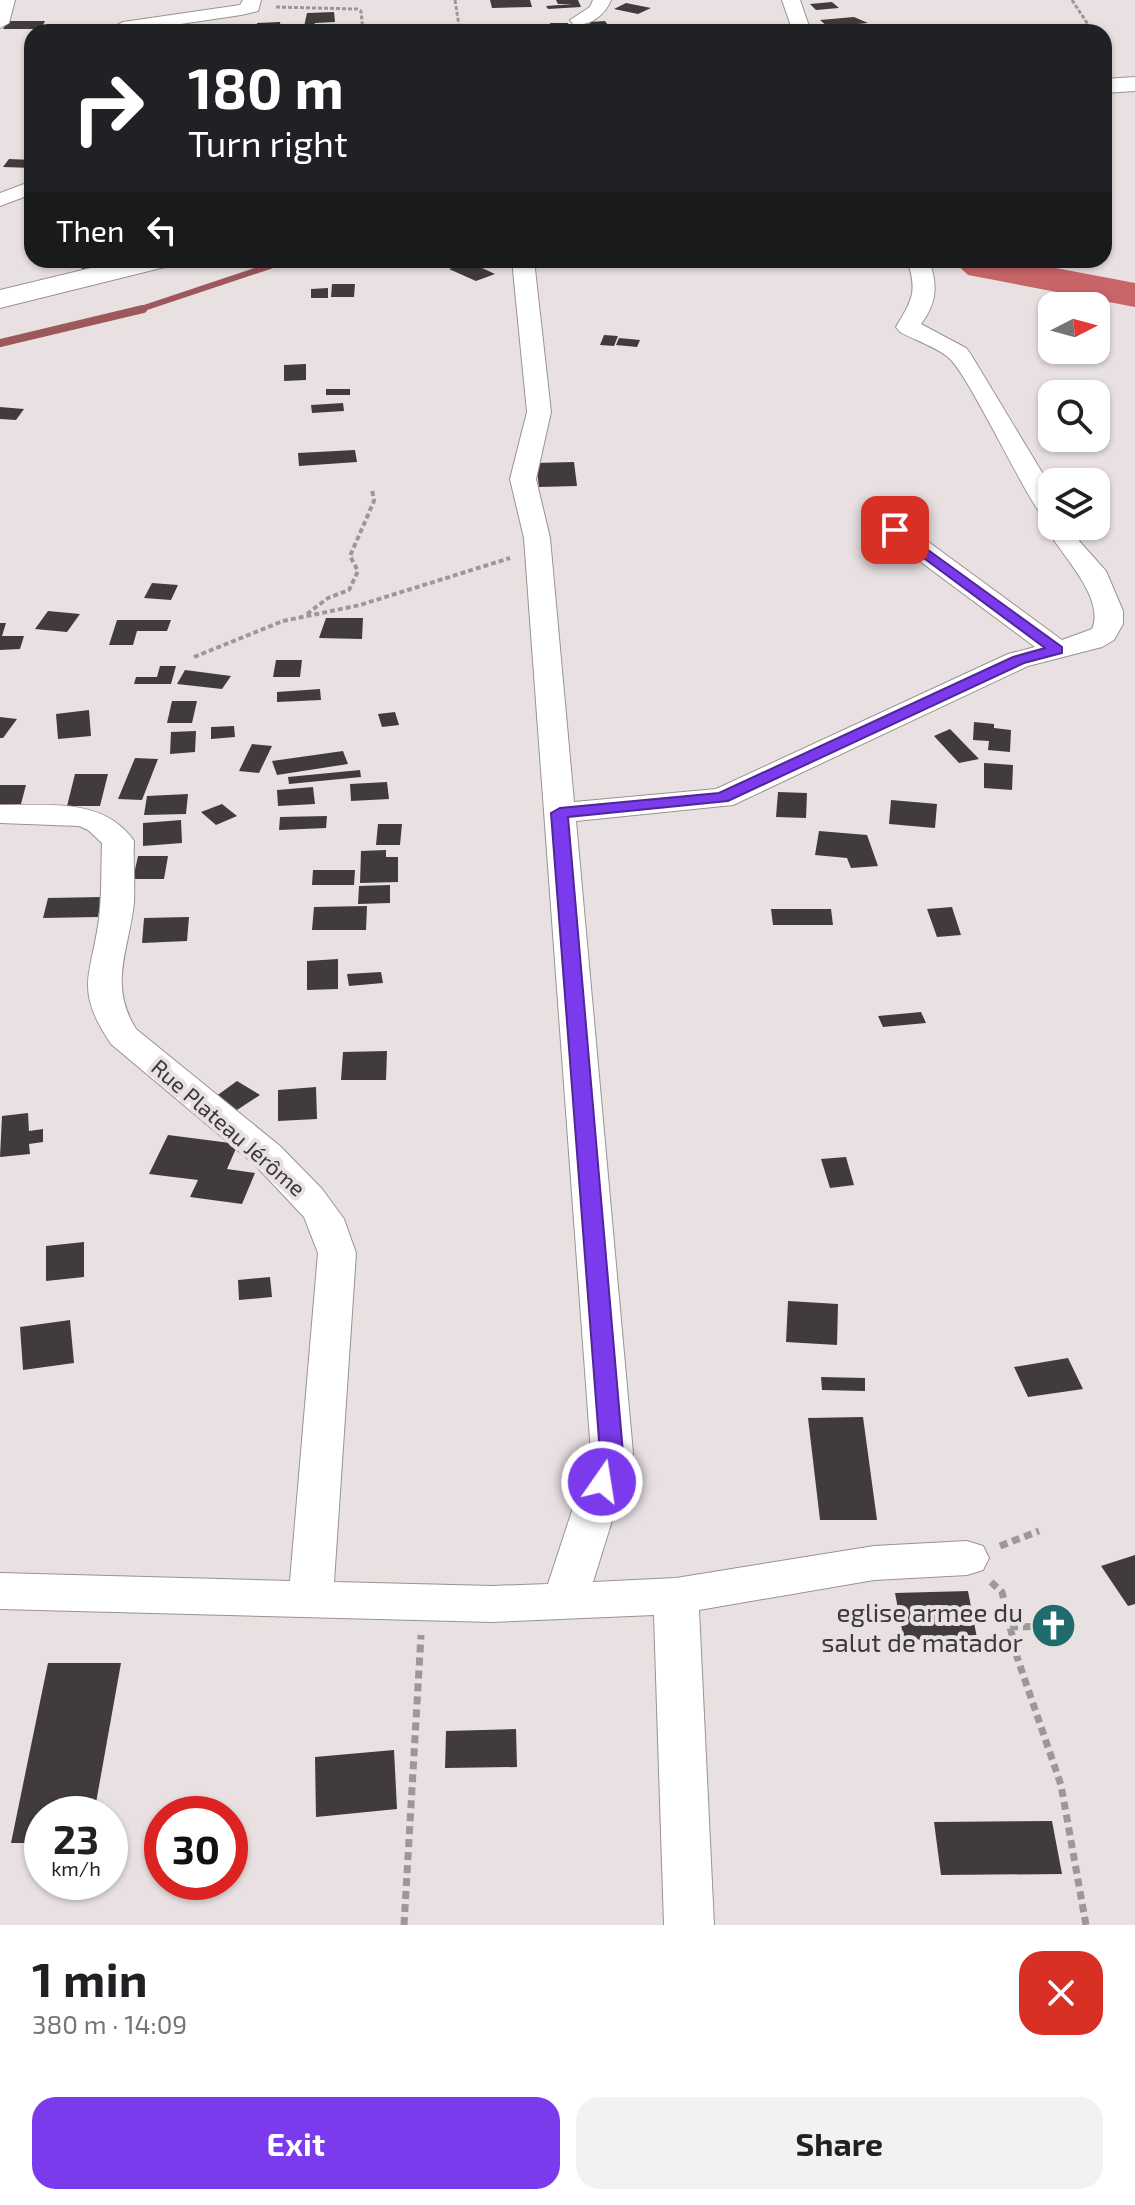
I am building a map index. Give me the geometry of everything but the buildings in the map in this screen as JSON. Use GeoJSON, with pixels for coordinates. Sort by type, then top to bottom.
{"type":"FeatureCollection","features":[{"type":"Feature","properties":{"kind":"street"},"geometry":{"type":"LineString","coordinates":[[0,23],[6,0]]}},
{"type":"Feature","properties":{"kind":"street"},"geometry":{"type":"LineString","coordinates":[[579,20],[598,10],[602,0]]}},
{"type":"Feature","properties":{"kind":"street"},"geometry":{"type":"LineString","coordinates":[[791,0],[799,24]]}},
{"type":"Feature","properties":{"kind":"street"},"geometry":{"type":"LineString","coordinates":[[140,24],[252,4]]}},
{"type":"Feature","properties":{"kind":"street"},"geometry":{"type":"LineString","coordinates":[[1112,85],[1135,84]]}},
{"type":"Feature","properties":{"kind":"street"},"geometry":{"type":"LineString","coordinates":[[0,180],[24,180]]}},
{"type":"Feature","properties":{"kind":"street"},"geometry":{"type":"LineString","coordinates":[[0,200],[24,190]]}},
{"type":"Feature","properties":{"kind":"street"},"geometry":{"type":"LineString","coordinates":[[0,299],[126,268]]}},
{"type":"Feature","properties":{"kind":"street"},"geometry":{"type":"LineString","coordinates":[[524,268],[539,412],[523,479],[537,538],[612,1453],[565,1601]]}},
{"type":"Feature","properties":{"kind":"street"},"geometry":{"type":"LineString","coordinates":[[920,268],[924,296],[920,309],[908,327],[958,353],[1038,487]]}},
{"type":"Feature","properties":{"kind":"street"},"geometry":{"type":"LineString","coordinates":[[895,530],[1057,650]]}},
{"type":"Feature","properties":{"kind":"street"},"geometry":{"type":"LineString","coordinates":[[560,813],[722,798],[1018,660],[1092,641],[1104,634],[1109,624],[1109,611],[1092,571],[1066,540]]}},
{"type":"Feature","properties":{"kind":"street","name":"Rue Plateau Jérôme"},"geometry":{"type":"LineString","coordinates":[[0,814],[83,817],[99,823],[118,841],[117,906],[101,989],[106,1013],[123,1036],[267,1155],[281,1173],[311,1198],[331,1225],[337,1253],[311,1597]]}},
{"type":"Feature","properties":{"kind":"street"},"geometry":{"type":"LineString","coordinates":[[0,1591],[492,1604],[676,1596],[874,1563],[967,1558]]}},
{"type":"Feature","properties":{"kind":"street"},"geometry":{"type":"LineString","coordinates":[[676,1596],[689,1925]]}},
{"type":"Feature","properties":{"kind":"path"},"geometry":{"type":"LineString","coordinates":[[455,0],[459,24]]}},
{"type":"Feature","properties":{"kind":"path"},"geometry":{"type":"LineString","coordinates":[[1072,0],[1088,24]]}},
{"type":"Feature","properties":{"kind":"path"},"geometry":{"type":"LineString","coordinates":[[252,4],[357,9],[361,11],[362,24]]}},
{"type":"Feature","properties":{"kind":"path"},"geometry":{"type":"LineString","coordinates":[[303,617],[328,598],[349,590],[358,571],[350,556],[374,501],[372,489]]}},
{"type":"Feature","properties":{"kind":"path"},"geometry":{"type":"LineString","coordinates":[[194,657],[235,638],[303,617],[360,605],[530,552],[537,538]]}},
{"type":"Feature","properties":{"kind":"path"},"geometry":{"type":"LineString","coordinates":[[967,1558],[1002,1592],[1010,1627],[1061,1785],[1086,1925]]}},
{"type":"Feature","properties":{"kind":"path"},"geometry":{"type":"LineString","coordinates":[[404,1925],[423,1602]]}},
{"type":"Feature","properties":{"kind":"path"},"geometry":{"type":"LineString","coordinates":[[1010,1627],[1054,1626]]}},
{"type":"Feature","properties":{"kind":"waterway"},"geometry":{"type":"LineString","coordinates":[[136,311],[264,268]]}},
{"type":"Feature","properties":{"kind":"waterway"},"geometry":{"type":"LineString","coordinates":[[993,268],[1135,295]]}},
{"type":"Feature","properties":{"kind":"waterway"},"geometry":{"type":"LineString","coordinates":[[136,311],[143,309]]}},
{"type":"Feature","properties":{"kind":"waterway"},"geometry":{"type":"LineString","coordinates":[[0,343],[136,311]]}},
{"type":"Feature","properties":{"kind":"place","name":"eglise armee du salut de matador"},"geometry":{"type":"Point","coordinates":[1054,1626]}},
{"type":"Feature","properties":{"kind":"route"},"geometry":{"type":"LineString","coordinates":[[602,1482],[612,1453],[560,813],[722,798],[1018,660],[1057,650],[895,530]]}}]}
